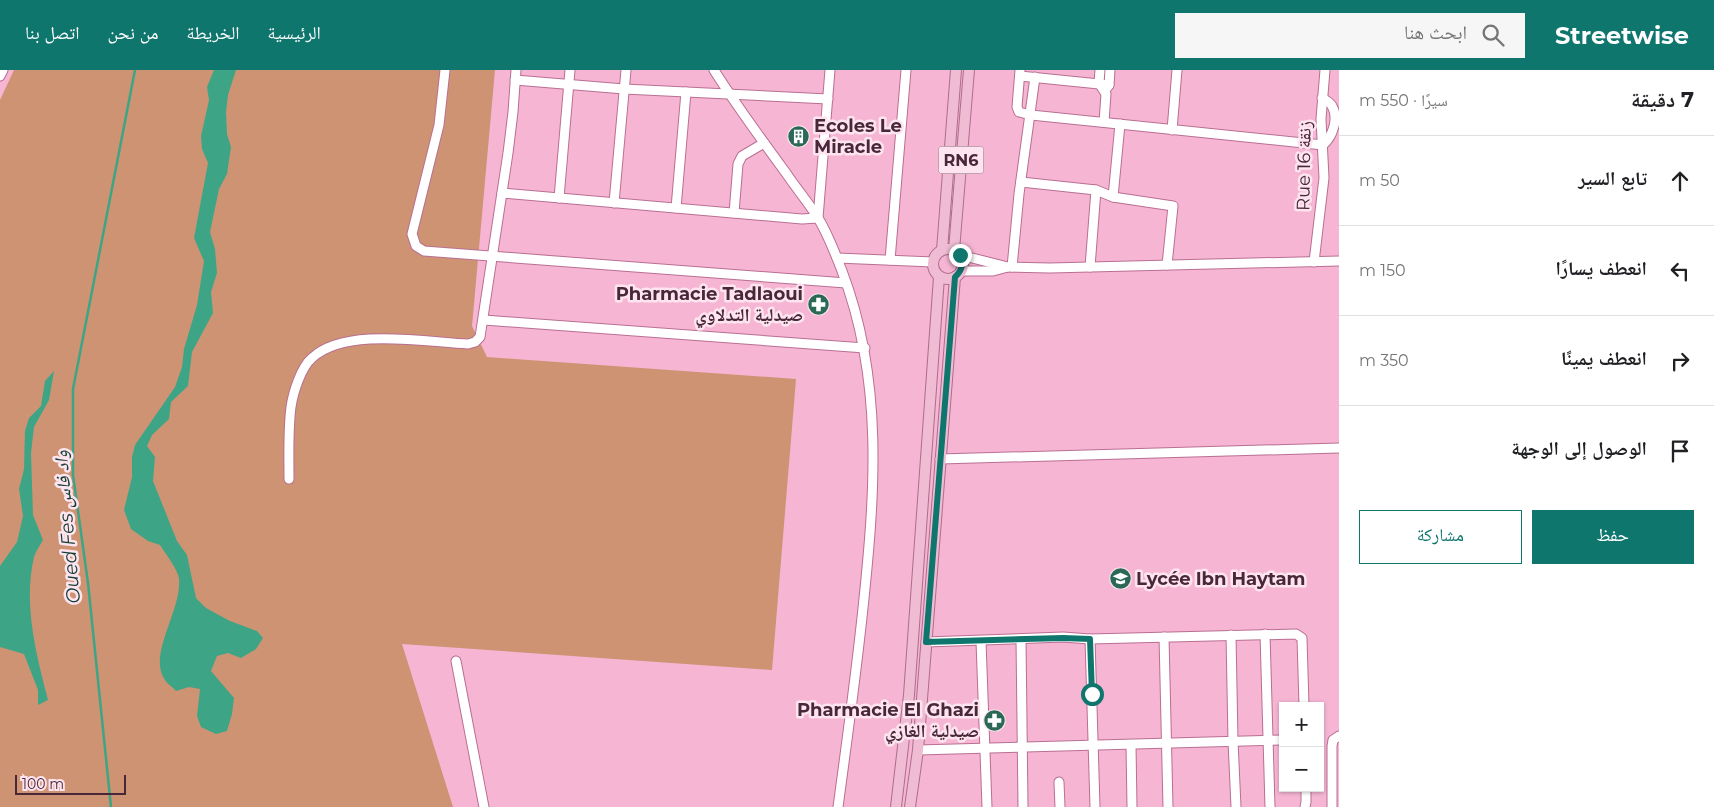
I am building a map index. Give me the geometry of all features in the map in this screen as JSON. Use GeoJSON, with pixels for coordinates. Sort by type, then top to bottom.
{"type":"FeatureCollection","features":[{"type":"Feature","properties":{"kind":"main road","name":"RN6"},"geometry":{"type":"LineString","coordinates":[[942,250],[956,70]]}},
{"type":"Feature","properties":{"kind":"main road","name":"RN6"},"geometry":{"type":"LineString","coordinates":[[910,807],[918,750],[940,459],[958,274],[963,263],[957,253],[969,70]]}},
{"type":"Feature","properties":{"kind":"main road"},"geometry":{"type":"LineString","coordinates":[[957,253],[942,250],[933,262],[935,273],[939,277],[944,279],[958,274]]}},
{"type":"Feature","properties":{"kind":"main road"},"geometry":{"type":"LineString","coordinates":[[896,807],[909,695],[939,277]]}},
{"type":"Feature","properties":{"kind":"street"},"geometry":{"type":"LineString","coordinates":[[0,76],[3,70]]}},
{"type":"Feature","properties":{"kind":"street"},"geometry":{"type":"LineString","coordinates":[[445,70],[439,125],[412,234],[416,246],[429,252],[846,283]]}},
{"type":"Feature","properties":{"kind":"street"},"geometry":{"type":"LineString","coordinates":[[559,198],[570,70]]}},
{"type":"Feature","properties":{"kind":"street"},"geometry":{"type":"LineString","coordinates":[[614,202],[626,70]]}},
{"type":"Feature","properties":{"kind":"street"},"geometry":{"type":"LineString","coordinates":[[714,70],[728,93],[818,218],[854,305],[865,348],[871,389],[873,455],[871,504],[866,579],[854,695],[838,807]]}},
{"type":"Feature","properties":{"kind":"street"},"geometry":{"type":"LineString","coordinates":[[818,218],[830,70]]}},
{"type":"Feature","properties":{"kind":"street"},"geometry":{"type":"LineString","coordinates":[[890,260],[906,70]]}},
{"type":"Feature","properties":{"kind":"street"},"geometry":{"type":"LineString","coordinates":[[1100,70],[1106,99],[1104,122]]}},
{"type":"Feature","properties":{"kind":"street"},"geometry":{"type":"LineString","coordinates":[[1104,86],[1110,70]]}},
{"type":"Feature","properties":{"kind":"street"},"geometry":{"type":"LineString","coordinates":[[1172,130],[1177,70]]}},
{"type":"Feature","properties":{"kind":"street","name":"Rue 16 زنقة"},"geometry":{"type":"LineString","coordinates":[[1314,262],[1324,178],[1321,119],[1325,70]]}},
{"type":"Feature","properties":{"kind":"street"},"geometry":{"type":"LineString","coordinates":[[1104,86],[1035,77],[1020,73],[1017,107],[1019,112],[1031,115],[1323,145],[1333,130],[1334,114],[1332,106],[1322,98]]}},
{"type":"Feature","properties":{"kind":"street"},"geometry":{"type":"LineString","coordinates":[[289,479],[292,406],[296,386],[311,358],[327,348],[344,341],[368,338],[459,344],[475,342],[480,338],[513,112],[515,75],[568,84],[624,89],[828,99]]}},
{"type":"Feature","properties":{"kind":"street"},"geometry":{"type":"LineString","coordinates":[[1010,267],[1035,77]]}},
{"type":"Feature","properties":{"kind":"street"},"geometry":{"type":"LineString","coordinates":[[676,208],[686,92]]}},
{"type":"Feature","properties":{"kind":"street"},"geometry":{"type":"LineString","coordinates":[[1113,197],[1120,124]]}},
{"type":"Feature","properties":{"kind":"street"},"geometry":{"type":"LineString","coordinates":[[734,213],[738,164],[742,156],[764,143]]}},
{"type":"Feature","properties":{"kind":"street"},"geometry":{"type":"LineString","coordinates":[[1021,182],[1096,190],[1113,197],[1173,206],[1167,265]]}},
{"type":"Feature","properties":{"kind":"street"},"geometry":{"type":"LineString","coordinates":[[1090,267],[1096,190]]}},
{"type":"Feature","properties":{"kind":"street"},"geometry":{"type":"LineString","coordinates":[[502,193],[802,219],[818,218]]}},
{"type":"Feature","properties":{"kind":"street"},"geometry":{"type":"LineString","coordinates":[[957,253],[1010,267]]}},
{"type":"Feature","properties":{"kind":"street"},"geometry":{"type":"LineString","coordinates":[[836,258],[933,262]]}},
{"type":"Feature","properties":{"kind":"street"},"geometry":{"type":"LineString","coordinates":[[958,274],[993,271],[1010,267],[1339,261]]}},
{"type":"Feature","properties":{"kind":"street"},"geometry":{"type":"LineString","coordinates":[[484,320],[865,348]]}},
{"type":"Feature","properties":{"kind":"street"},"geometry":{"type":"LineString","coordinates":[[940,459],[1339,448]]}},
{"type":"Feature","properties":{"kind":"street"},"geometry":{"type":"LineString","coordinates":[[1265,634],[1270,807]]}},
{"type":"Feature","properties":{"kind":"street"},"geometry":{"type":"LineString","coordinates":[[926,642],[1296,634],[1302,638],[1304,702]]}},
{"type":"Feature","properties":{"kind":"street"},"geometry":{"type":"LineString","coordinates":[[1231,635],[1236,807]]}},
{"type":"Feature","properties":{"kind":"street"},"geometry":{"type":"LineString","coordinates":[[1164,637],[1168,807]]}},
{"type":"Feature","properties":{"kind":"street"},"geometry":{"type":"LineString","coordinates":[[1021,639],[1023,807]]}},
{"type":"Feature","properties":{"kind":"street"},"geometry":{"type":"LineString","coordinates":[[1090,639],[1095,807]]}},
{"type":"Feature","properties":{"kind":"street"},"geometry":{"type":"LineString","coordinates":[[981,641],[987,807]]}},
{"type":"Feature","properties":{"kind":"street"},"geometry":{"type":"LineString","coordinates":[[456,661],[484,807]]}},
{"type":"Feature","properties":{"kind":"street"},"geometry":{"type":"LineString","coordinates":[[1332,807],[1332,746],[1333,740],[1339,736]]}},
{"type":"Feature","properties":{"kind":"street"},"geometry":{"type":"LineString","coordinates":[[918,750],[1279,740]]}},
{"type":"Feature","properties":{"kind":"street"},"geometry":{"type":"LineString","coordinates":[[1130,745],[1132,807]]}},
{"type":"Feature","properties":{"kind":"street"},"geometry":{"type":"LineString","coordinates":[[1059,782],[1060,807]]}},
{"type":"Feature","properties":{"kind":"street"},"geometry":{"type":"LineString","coordinates":[[1305,807],[1306,792]]}},
{"type":"Feature","properties":{"kind":"shaded area"},"geometry":{"type":"Polygon","coordinates":[[[14,70],[495,70],[472,326],[487,357],[796,379],[772,670],[402,644],[453,807],[0,807],[0,100],[14,70]]]}},
{"type":"Feature","properties":{"kind":"shaded area"},"geometry":{"type":"Polygon","coordinates":[[[214,70],[236,70],[228,95],[226,112],[227,134],[231,147],[227,174],[219,189],[210,232],[215,249],[217,273],[211,292],[213,313],[192,352],[188,386],[171,402],[169,419],[152,435],[147,446],[155,457],[153,481],[177,541],[187,555],[196,598],[206,608],[230,621],[257,631],[263,638],[256,649],[241,658],[228,653],[217,656],[211,671],[234,698],[227,731],[216,734],[201,727],[197,716],[200,689],[189,687],[176,691],[166,681],[161,670],[162,645],[176,604],[179,579],[160,545],[148,541],[131,529],[124,510],[132,477],[132,457],[135,445],[175,387],[182,367],[184,349],[197,305],[204,261],[194,238],[208,163],[202,149],[201,136],[209,100],[207,87],[214,70]]]}},
{"type":"Feature","properties":{"kind":"shaded area"},"geometry":{"type":"Polygon","coordinates":[[[54,371],[49,400],[34,427],[31,453],[33,515],[43,540],[34,557],[31,575],[30,611],[35,647],[48,700],[38,705],[38,690],[24,654],[0,647],[0,566],[17,542],[23,516],[19,489],[24,469],[25,431],[29,418],[41,406],[45,381],[54,371]]]}},
{"type":"Feature","properties":{"kind":"waterway","name":"Oued Fes واد فاس"},"geometry":{"type":"LineString","coordinates":[[111,807],[88,583],[73,475],[73,389],[135,70]]}},
{"type":"Feature","properties":{"kind":"place","name":"Ecoles Le Miracle"},"geometry":{"type":"Point","coordinates":[798,136]}},
{"type":"Feature","properties":{"kind":"place","name":"Pharmacie Tadlaoui صيدلية التدلاوي"},"geometry":{"type":"Point","coordinates":[819,304]}},
{"type":"Feature","properties":{"kind":"place","name":"Lycée Ibn Haytam"},"geometry":{"type":"Point","coordinates":[1120,579]}},
{"type":"Feature","properties":{"kind":"place","name":"Pharmacie El Ghazi صيدلية الغازي"},"geometry":{"type":"Point","coordinates":[995,720]}},
{"type":"Feature","properties":{"kind":"route"},"geometry":{"type":"LineString","coordinates":[[960,255],[963,263],[961,271],[955,277],[926,642],[1090,639],[1092,694]]}}]}
